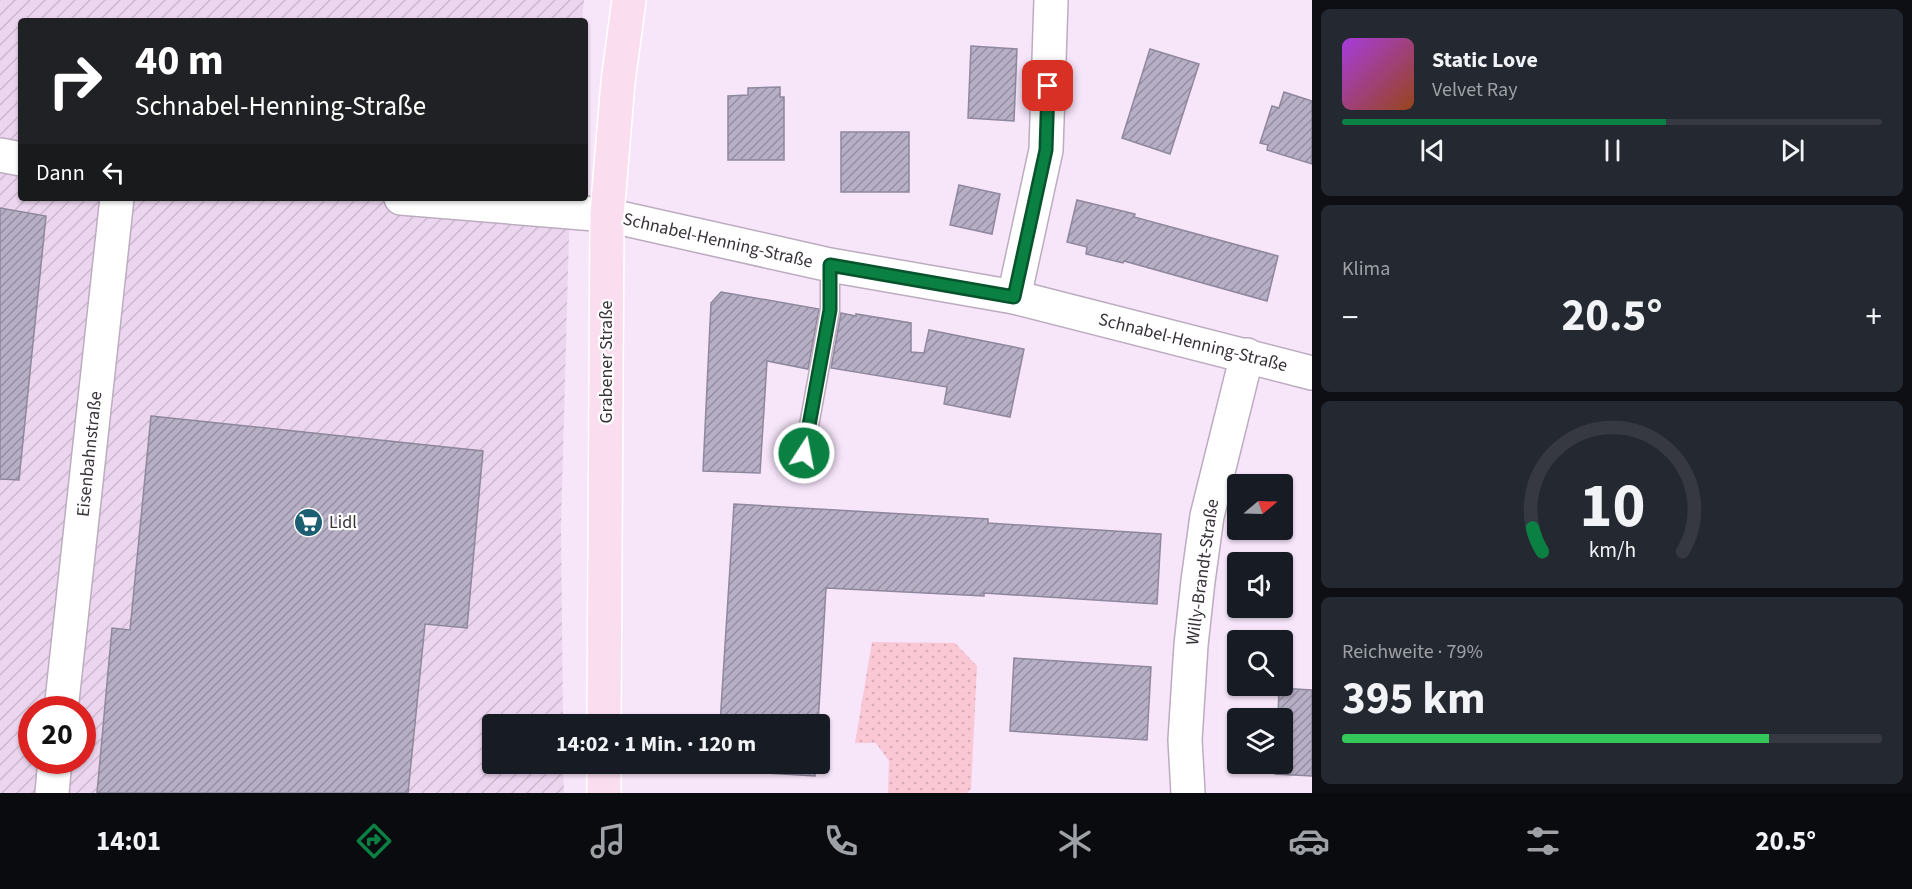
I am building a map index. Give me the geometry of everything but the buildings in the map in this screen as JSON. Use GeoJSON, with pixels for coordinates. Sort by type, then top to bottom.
{"type":"FeatureCollection","features":[{"type":"Feature","properties":{"kind":"main road","name":"Grabener Straße"},"geometry":{"type":"LineString","coordinates":[[604,714],[607,215],[618,82],[629,0]]}},
{"type":"Feature","properties":{"kind":"main road"},"geometry":{"type":"LineString","coordinates":[[604,774],[604,793]]}},
{"type":"Feature","properties":{"kind":"street"},"geometry":{"type":"LineString","coordinates":[[1014,297],[1046,150],[1051,0]]}},
{"type":"Feature","properties":{"kind":"street"},"geometry":{"type":"LineString","coordinates":[[0,155],[18,158]]}},
{"type":"Feature","properties":{"kind":"street","name":"Eisenbahnstraße"},"geometry":{"type":"LineString","coordinates":[[63,696],[117,201]]}},
{"type":"Feature","properties":{"kind":"street","name":"Schnabel-Henning-Straße"},"geometry":{"type":"LineString","coordinates":[[437,201],[607,215],[830,265],[1014,297],[1312,373]]}},
{"type":"Feature","properties":{"kind":"street","name":"Willy-Brandt-Straße"},"geometry":{"type":"LineString","coordinates":[[1188,793],[1185,740],[1198,581],[1207,516],[1247,355]]}},
{"type":"Feature","properties":{"kind":"street"},"geometry":{"type":"LineString","coordinates":[[52,793],[54,774]]}},
{"type":"Feature","properties":{"kind":"lane"},"geometry":{"type":"LineString","coordinates":[[804,453],[830,310],[830,265]]}},
{"type":"Feature","properties":{"kind":"shaded area"},"geometry":{"type":"Polygon","coordinates":[[[0,0],[584,0],[582,18],[18,18],[18,201],[570,201],[561,525],[563,714],[482,714],[482,774],[563,774],[564,793],[0,793],[0,0]]]}},
{"type":"Feature","properties":{"kind":"shaded area"},"geometry":{"type":"Polygon","coordinates":[[[872,642],[955,643],[977,666],[971,789],[967,793],[888,793],[889,761],[876,743],[855,743],[872,642]]]}},
{"type":"Feature","properties":{"kind":"place","name":"Lidl"},"geometry":{"type":"Point","coordinates":[308,522]}},
{"type":"Feature","properties":{"kind":"route"},"geometry":{"type":"LineString","coordinates":[[804,453],[830,310],[830,265],[1014,297],[1046,150],[1048,86]]}}]}
